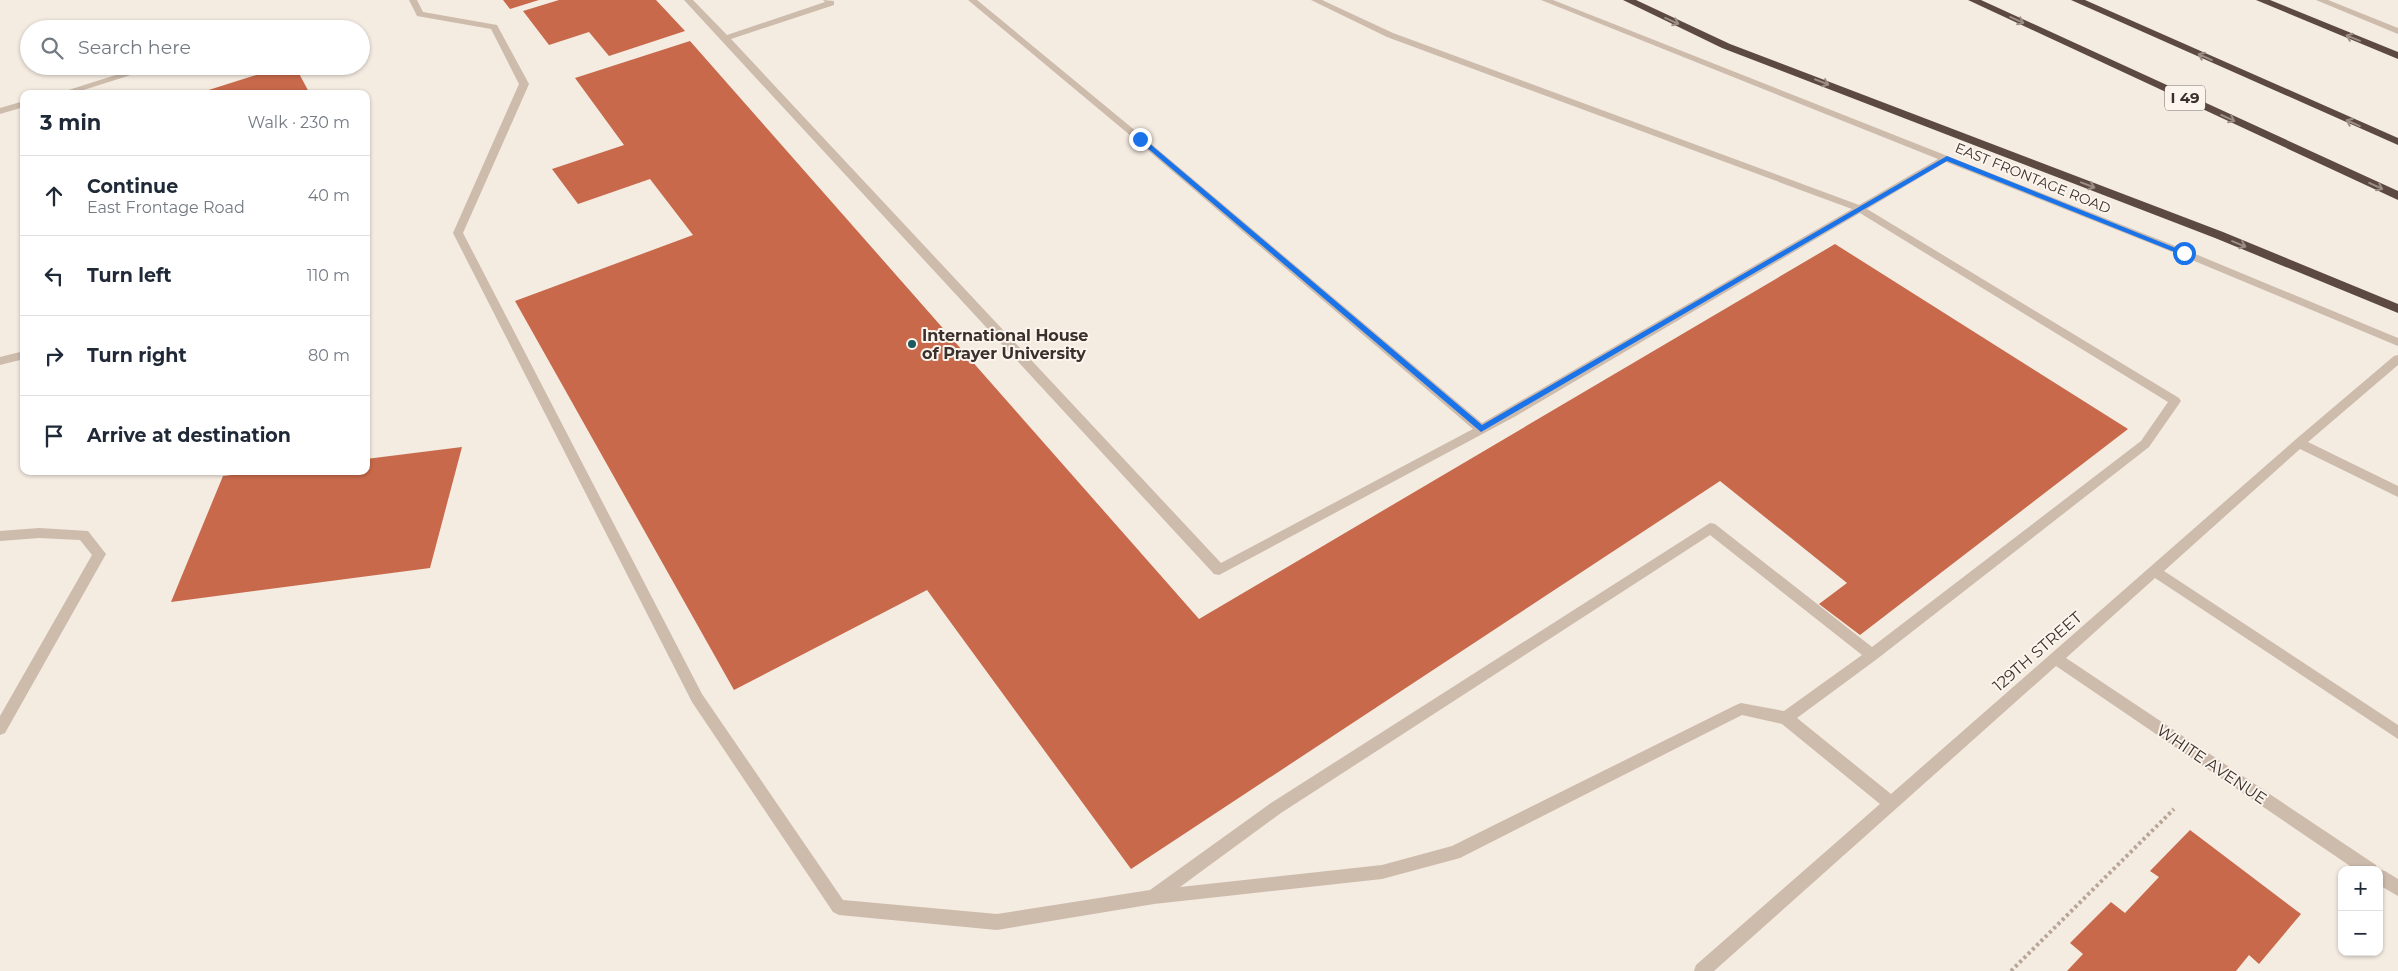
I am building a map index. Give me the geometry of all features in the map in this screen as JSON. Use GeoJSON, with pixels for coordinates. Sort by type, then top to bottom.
{"type":"FeatureCollection","features":[{"type":"Feature","properties":{"kind":"highway"},"geometry":{"type":"LineString","coordinates":[[1628,0],[1726,46],[2219,235],[2398,309]]}},
{"type":"Feature","properties":{"kind":"highway","name":"I 49"},"geometry":{"type":"LineString","coordinates":[[1973,0],[2398,196]]}},
{"type":"Feature","properties":{"kind":"highway"},"geometry":{"type":"LineString","coordinates":[[2076,0],[2398,142]]}},
{"type":"Feature","properties":{"kind":"highway"},"geometry":{"type":"LineString","coordinates":[[2261,0],[2398,56]]}},
{"type":"Feature","properties":{"kind":"street"},"geometry":{"type":"LineString","coordinates":[[413,0],[420,14],[494,27],[524,84],[458,233],[697,698],[839,907],[997,922],[1153,897],[1382,872],[1455,853],[1741,709],[1786,718],[1891,803]]}},
{"type":"Feature","properties":{"kind":"street"},"geometry":{"type":"LineString","coordinates":[[688,0],[1219,570],[1481,429],[1947,158]]}},
{"type":"Feature","properties":{"kind":"street"},"geometry":{"type":"LineString","coordinates":[[972,0],[1148,145],[1481,429]]}},
{"type":"Feature","properties":{"kind":"street"},"geometry":{"type":"LineString","coordinates":[[1315,0],[1390,35],[1860,209],[2175,401],[2146,444],[1872,655],[1786,718]]}},
{"type":"Feature","properties":{"kind":"street","name":"EAST FRONTAGE ROAD"},"geometry":{"type":"LineString","coordinates":[[1545,0],[1947,158],[2398,342]]}},
{"type":"Feature","properties":{"kind":"street"},"geometry":{"type":"LineString","coordinates":[[2320,0],[2398,31]]}},
{"type":"Feature","properties":{"kind":"street"},"geometry":{"type":"LineString","coordinates":[[725,38],[833,1]]}},
{"type":"Feature","properties":{"kind":"street"},"geometry":{"type":"LineString","coordinates":[[74,90],[125,75]]}},
{"type":"Feature","properties":{"kind":"street"},"geometry":{"type":"LineString","coordinates":[[0,111],[20,105]]}},
{"type":"Feature","properties":{"kind":"street"},"geometry":{"type":"LineString","coordinates":[[0,361],[20,356]]}},
{"type":"Feature","properties":{"kind":"street","name":"129TH STREET"},"geometry":{"type":"LineString","coordinates":[[1702,971],[2055,658],[2300,443],[2398,360]]}},
{"type":"Feature","properties":{"kind":"street"},"geometry":{"type":"LineString","coordinates":[[2300,443],[2398,492]]}},
{"type":"Feature","properties":{"kind":"street"},"geometry":{"type":"LineString","coordinates":[[1153,897],[1276,808],[1710,528],[1872,655]]}},
{"type":"Feature","properties":{"kind":"street"},"geometry":{"type":"LineString","coordinates":[[0,536],[39,533],[83,535],[99,554],[0,729]]}},
{"type":"Feature","properties":{"kind":"street"},"geometry":{"type":"LineString","coordinates":[[2154,572],[2398,733]]}},
{"type":"Feature","properties":{"kind":"street","name":"WHITE AVENUE"},"geometry":{"type":"LineString","coordinates":[[2055,658],[2364,866]]}},
{"type":"Feature","properties":{"kind":"street"},"geometry":{"type":"LineString","coordinates":[[2383,879],[2398,888]]}},
{"type":"Feature","properties":{"kind":"path"},"geometry":{"type":"LineString","coordinates":[[2011,971],[2174,809]]}},
{"type":"Feature","properties":{"kind":"building"},"geometry":{"type":"Polygon","coordinates":[[[503,0],[539,0],[510,9],[503,0]]]}},
{"type":"Feature","properties":{"kind":"building"},"geometry":{"type":"Polygon","coordinates":[[[559,0],[656,0],[685,31],[609,56],[589,32],[549,45],[523,11],[559,0]]]}},
{"type":"Feature","properties":{"kind":"building"},"geometry":{"type":"Polygon","coordinates":[[[690,41],[1199,619],[1835,244],[2128,429],[1860,635],[1819,604],[1847,583],[1720,481],[1131,869],[927,590],[734,690],[515,301],[693,235],[650,179],[578,204],[552,169],[624,145],[575,78],[690,41]]]}},
{"type":"Feature","properties":{"kind":"building"},"geometry":{"type":"Polygon","coordinates":[[[256,75],[300,75],[308,90],[209,90],[256,75]]]}},
{"type":"Feature","properties":{"kind":"building"},"geometry":{"type":"Polygon","coordinates":[[[462,447],[430,568],[171,602],[223,476],[370,475],[370,458],[462,447]]]}},
{"type":"Feature","properties":{"kind":"building"},"geometry":{"type":"Polygon","coordinates":[[[2190,830],[2301,914],[2259,964],[2249,955],[2236,971],[2067,971],[2083,954],[2070,943],[2111,902],[2125,913],[2159,877],[2150,871],[2190,830]]]}},
{"type":"Feature","properties":{"kind":"place","name":"International House of Prayer University"},"geometry":{"type":"Point","coordinates":[912,344]}},
{"type":"Feature","properties":{"kind":"route"},"geometry":{"type":"LineString","coordinates":[[1140,139],[1481,429],[1512,413],[1947,158],[2184,253]]}}]}
